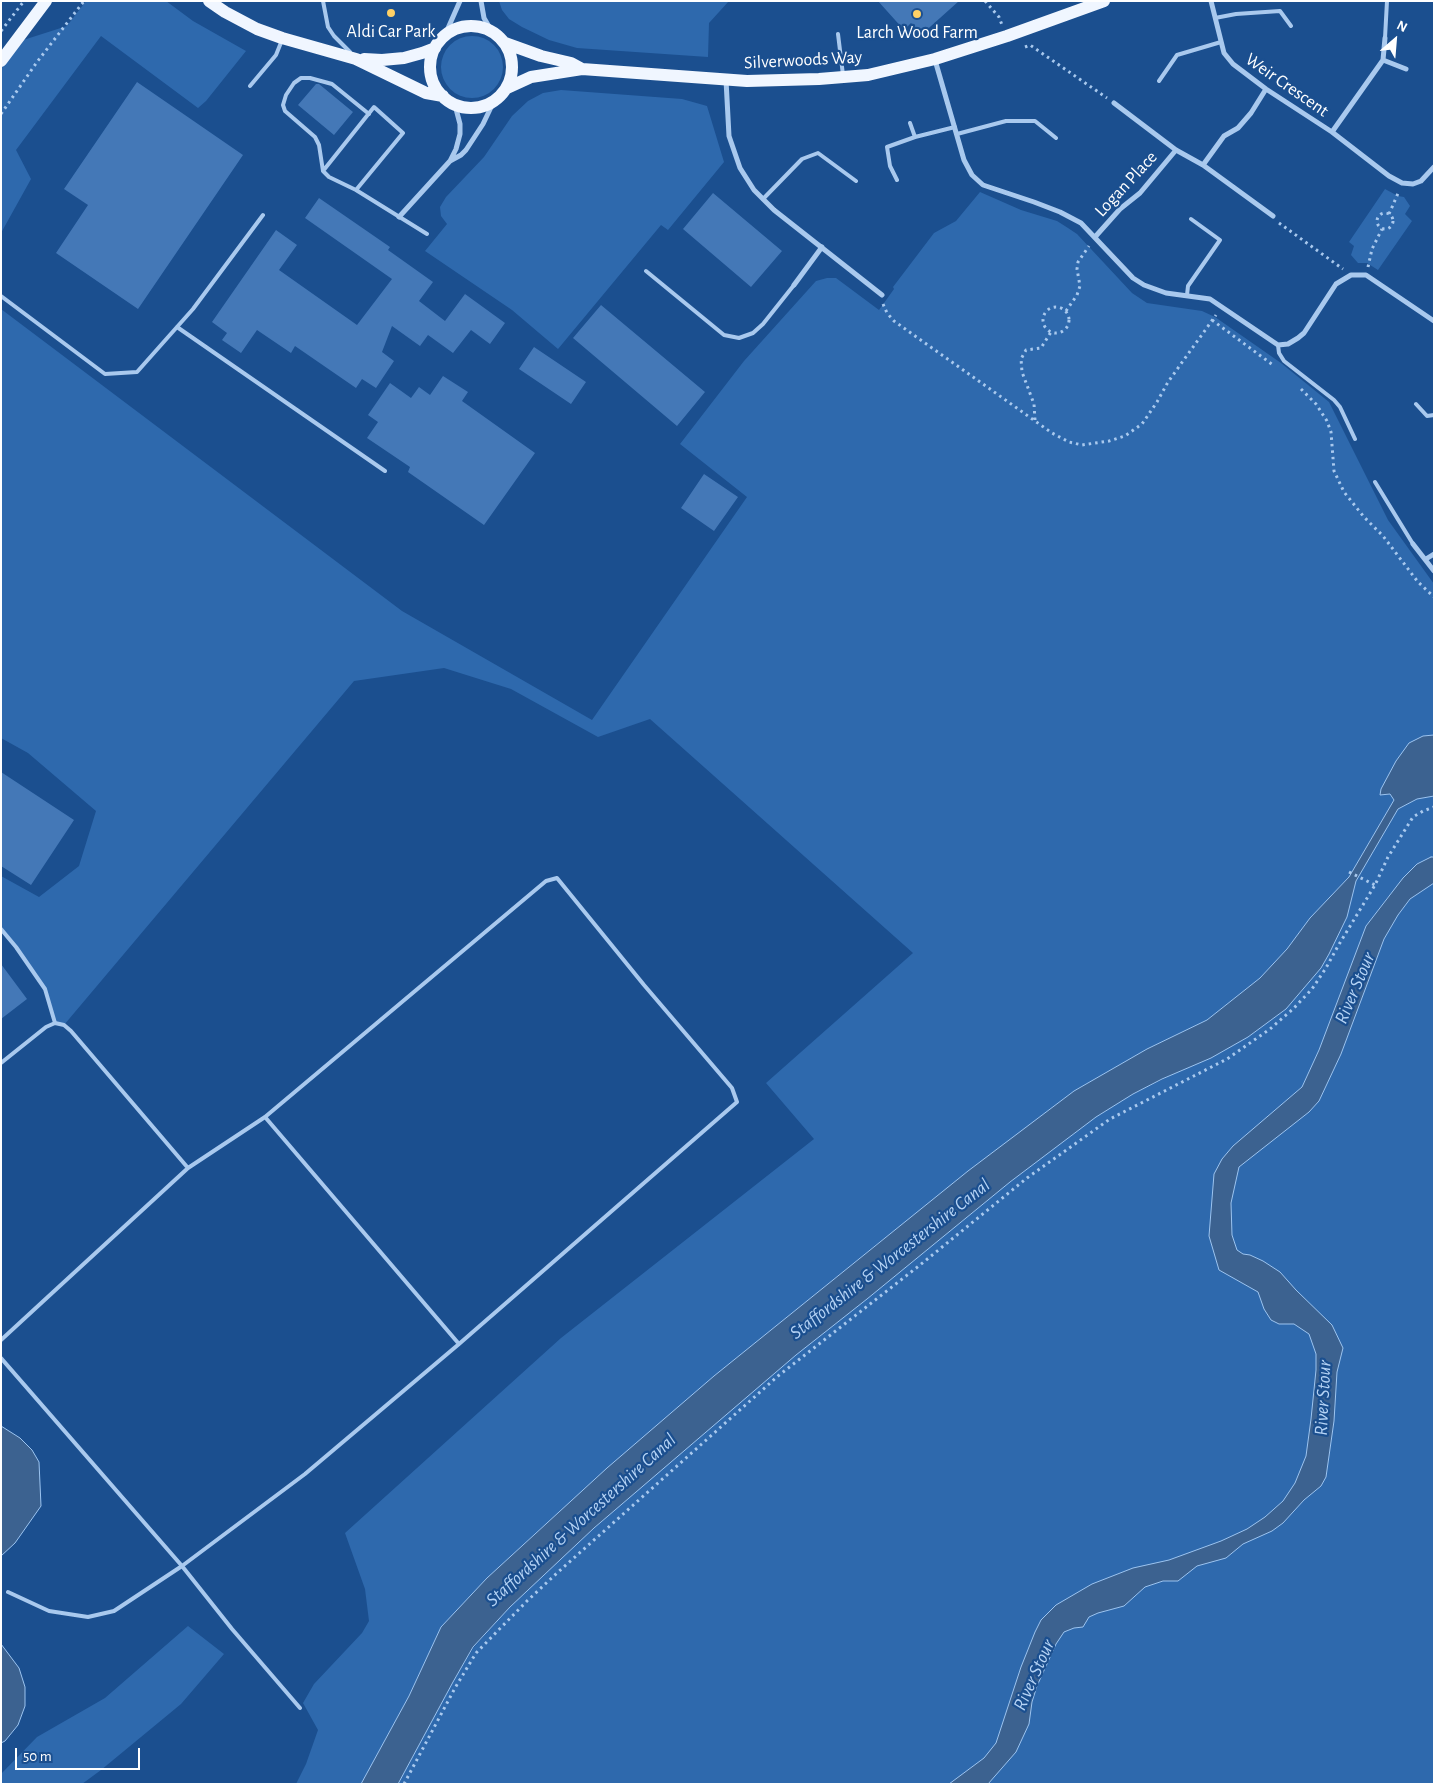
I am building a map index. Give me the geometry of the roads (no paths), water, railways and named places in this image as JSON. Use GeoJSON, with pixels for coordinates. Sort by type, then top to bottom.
{"type":"FeatureCollection","features":[{"type":"Feature","properties":{"kind":"main road"},"geometry":{"type":"LineString","coordinates":[[1,61],[46,1]]}},
{"type":"Feature","properties":{"kind":"main road"},"geometry":{"type":"LineString","coordinates":[[209,1],[257,29],[356,59],[426,92],[443,96]]}},
{"type":"Feature","properties":{"kind":"main road","name":"Silverwoods Way"},"geometry":{"type":"LineString","coordinates":[[507,88],[531,77],[582,69],[747,81],[844,78],[868,75],[935,59],[1007,36],[1087,4],[1104,1]]}},
{"type":"Feature","properties":{"kind":"main road"},"geometry":{"type":"LineString","coordinates":[[464,26],[478,26],[491,30],[505,43],[512,65],[510,81],[507,88],[494,101],[475,108],[455,105],[443,96],[434,84],[430,62],[434,48],[445,35],[464,26]]}},
{"type":"Feature","properties":{"kind":"main road","name":"Silverwoods Way"},"geometry":{"type":"LineString","coordinates":[[505,43],[541,56],[571,63],[582,69]]}},
{"type":"Feature","properties":{"kind":"main road"},"geometry":{"type":"LineString","coordinates":[[356,59],[382,60],[404,58],[434,48]]}},
{"type":"Feature","properties":{"kind":"street"},"geometry":{"type":"LineString","coordinates":[[445,35],[460,1]]}},
{"type":"Feature","properties":{"kind":"street"},"geometry":{"type":"LineString","coordinates":[[481,1],[484,18],[491,30]]}},
{"type":"Feature","properties":{"kind":"street","name":"Weir Crescent"},"geometry":{"type":"LineString","coordinates":[[1211,1],[1224,53],[1233,64],[1266,90],[1332,132],[1389,176],[1402,183],[1413,184],[1422,181],[1434,167]]}},
{"type":"Feature","properties":{"kind":"street"},"geometry":{"type":"LineString","coordinates":[[1385,38],[1383,60],[1406,69]]}},
{"type":"Feature","properties":{"kind":"street"},"geometry":{"type":"LineString","coordinates":[[935,59],[964,160],[972,175],[983,185],[1060,212],[1081,224],[1133,278],[1154,290],[1210,299],[1278,345],[1294,342],[1304,333],[1336,284],[1351,275],[1366,275],[1434,321]]}},
{"type":"Feature","properties":{"kind":"street","name":"Weir Crescent"},"geometry":{"type":"LineString","coordinates":[[1332,132],[1383,60]]}},
{"type":"Feature","properties":{"kind":"street"},"geometry":{"type":"LineString","coordinates":[[726,80],[728,136],[740,168],[754,190],[774,210],[882,295]]}},
{"type":"Feature","properties":{"kind":"street"},"geometry":{"type":"LineString","coordinates":[[1203,166],[1224,136],[1238,128],[1251,113],[1266,90]]}},
{"type":"Feature","properties":{"kind":"street"},"geometry":{"type":"LineString","coordinates":[[450,161],[466,150],[483,124],[494,101]]}},
{"type":"Feature","properties":{"kind":"street","name":"Logan Place"},"geometry":{"type":"LineString","coordinates":[[1114,103],[1176,150],[1203,166],[1274,216]]}},
{"type":"Feature","properties":{"kind":"street"},"geometry":{"type":"LineString","coordinates":[[399,216],[450,161],[460,134],[460,124],[455,105]]}},
{"type":"Feature","properties":{"kind":"street","name":"Logan Place"},"geometry":{"type":"LineString","coordinates":[[1095,237],[1120,209],[1140,193],[1176,150]]}},
{"type":"Feature","properties":{"kind":"street"},"geometry":{"type":"LineString","coordinates":[[794,285],[822,247]]}},
{"type":"Feature","properties":{"kind":"street"},"geometry":{"type":"LineString","coordinates":[[1413,544],[1434,571]]}},
{"type":"Feature","properties":{"kind":"street"},"geometry":{"type":"LineString","coordinates":[[1426,560],[1434,554]]}},
{"type":"Feature","properties":{"kind":"lane"},"geometry":{"type":"LineString","coordinates":[[323,1],[328,27],[356,59]]}},
{"type":"Feature","properties":{"kind":"lane"},"geometry":{"type":"LineString","coordinates":[[1385,38],[1387,1]]}},
{"type":"Feature","properties":{"kind":"lane"},"geometry":{"type":"LineString","coordinates":[[1215,18],[1236,14],[1280,11],[1292,26]]}},
{"type":"Feature","properties":{"kind":"lane"},"geometry":{"type":"LineString","coordinates":[[838,34],[844,78]]}},
{"type":"Feature","properties":{"kind":"lane"},"geometry":{"type":"LineString","coordinates":[[250,86],[276,55],[282,38]]}},
{"type":"Feature","properties":{"kind":"lane"},"geometry":{"type":"LineString","coordinates":[[1159,81],[1177,55],[1221,42]]}},
{"type":"Feature","properties":{"kind":"lane"},"geometry":{"type":"LineString","coordinates":[[369,114],[332,84],[310,78],[301,78],[294,84],[286,95],[283,105],[285,111],[314,137],[319,145],[323,171],[329,177],[356,190],[427,234]]}},
{"type":"Feature","properties":{"kind":"lane"},"geometry":{"type":"LineString","coordinates":[[323,171],[374,108],[403,133],[356,190]]}},
{"type":"Feature","properties":{"kind":"lane"},"geometry":{"type":"LineString","coordinates":[[957,134],[1006,121],[1035,121],[1056,138]]}},
{"type":"Feature","properties":{"kind":"lane"},"geometry":{"type":"LineString","coordinates":[[910,123],[915,137]]}},
{"type":"Feature","properties":{"kind":"lane"},"geometry":{"type":"LineString","coordinates":[[897,180],[890,166],[887,147],[955,126]]}},
{"type":"Feature","properties":{"kind":"lane"},"geometry":{"type":"LineString","coordinates":[[763,199],[802,159],[818,153],[856,181]]}},
{"type":"Feature","properties":{"kind":"lane"},"geometry":{"type":"LineString","coordinates":[[1,296],[105,374],[137,372],[193,309],[263,215]]}},
{"type":"Feature","properties":{"kind":"lane"},"geometry":{"type":"LineString","coordinates":[[1187,295],[1188,286],[1220,240],[1191,219]]}},
{"type":"Feature","properties":{"kind":"lane"},"geometry":{"type":"LineString","coordinates":[[646,271],[724,335],[739,338],[753,333],[763,324],[794,285]]}},
{"type":"Feature","properties":{"kind":"lane"},"geometry":{"type":"LineString","coordinates":[[177,327],[385,471]]}},
{"type":"Feature","properties":{"kind":"lane"},"geometry":{"type":"LineString","coordinates":[[1278,345],[1278,353],[1284,361],[1334,400],[1340,407],[1355,439]]}},
{"type":"Feature","properties":{"kind":"lane"},"geometry":{"type":"LineString","coordinates":[[1416,404],[1427,416],[1434,415]]}},
{"type":"Feature","properties":{"kind":"lane"},"geometry":{"type":"LineString","coordinates":[[1375,482],[1413,544]]}},
{"type":"Feature","properties":{"kind":"lane"},"geometry":{"type":"LineString","coordinates":[[1,1340],[188,1168],[265,1117],[546,881],[557,878],[644,985],[732,1088],[737,1102],[459,1344],[306,1474],[182,1566],[114,1611],[88,1616],[49,1611],[8,1592]]}},
{"type":"Feature","properties":{"kind":"lane"},"geometry":{"type":"LineString","coordinates":[[1,929],[46,990],[55,1023]]}},
{"type":"Feature","properties":{"kind":"lane"},"geometry":{"type":"LineString","coordinates":[[1,1064],[46,1027],[55,1023],[64,1025],[188,1168]]}},
{"type":"Feature","properties":{"kind":"lane"},"geometry":{"type":"LineString","coordinates":[[265,1117],[459,1344]]}},
{"type":"Feature","properties":{"kind":"lane"},"geometry":{"type":"LineString","coordinates":[[1,1358],[182,1566],[300,1708]]}},
{"type":"Feature","properties":{"kind":"water","name":"Staffordshire & Worcestershire Canal"},"geometry":{"type":"Polygon","coordinates":[[[1434,735],[1434,796],[1417,799],[1398,809],[1356,881],[1347,917],[1329,954],[1321,968],[1286,1009],[1248,1037],[1211,1058],[1133,1094],[1096,1117],[1010,1182],[796,1355],[594,1528],[510,1607],[473,1647],[398,1784],[361,1784],[409,1696],[441,1627],[487,1578],[607,1468],[714,1376],[968,1171],[1074,1091],[1147,1049],[1207,1020],[1260,978],[1287,949],[1310,918],[1349,877],[1394,800],[1390,794],[1380,795],[1381,789],[1396,761],[1409,743],[1423,736],[1434,735]]]}},
{"type":"Feature","properties":{"kind":"water","name":"River Stour"},"geometry":{"type":"Polygon","coordinates":[[[1434,857],[1434,883],[1410,899],[1384,939],[1341,1054],[1319,1101],[1309,1112],[1239,1167],[1231,1203],[1232,1235],[1237,1250],[1263,1261],[1280,1272],[1332,1325],[1343,1348],[1337,1372],[1334,1421],[1326,1477],[1321,1486],[1304,1500],[1283,1523],[1272,1531],[1243,1544],[1226,1558],[1197,1566],[1178,1581],[1163,1581],[1145,1587],[1124,1606],[1098,1613],[1089,1617],[1083,1627],[1064,1632],[1056,1644],[1037,1686],[1032,1702],[1029,1724],[1016,1752],[988,1784],[949,1784],[984,1758],[996,1743],[1021,1667],[1035,1632],[1041,1620],[1056,1605],[1092,1584],[1133,1568],[1169,1560],[1221,1541],[1247,1529],[1265,1517],[1283,1501],[1295,1483],[1306,1456],[1316,1370],[1316,1354],[1309,1334],[1294,1324],[1279,1324],[1271,1320],[1264,1309],[1258,1292],[1219,1270],[1209,1236],[1214,1174],[1222,1159],[1233,1146],[1302,1087],[1319,1050],[1366,926],[1403,878],[1417,864],[1434,857]]]}},
{"type":"Feature","properties":{"kind":"water"},"geometry":{"type":"Polygon","coordinates":[[[1,1426],[20,1438],[32,1450],[39,1462],[41,1506],[15,1543],[1,1556],[1,1426]]]}},
{"type":"Feature","properties":{"kind":"water"},"geometry":{"type":"Polygon","coordinates":[[[1,1644],[19,1668],[25,1687],[25,1706],[18,1725],[5,1741],[1,1743],[1,1644]]]}},
{"type":"Feature","properties":{"kind":"place","name":"Aldi Car Park"},"geometry":{"type":"Point","coordinates":[391,13]}},
{"type":"Feature","properties":{"kind":"place","name":"Larch Wood Farm"},"geometry":{"type":"Point","coordinates":[917,14]}}]}
